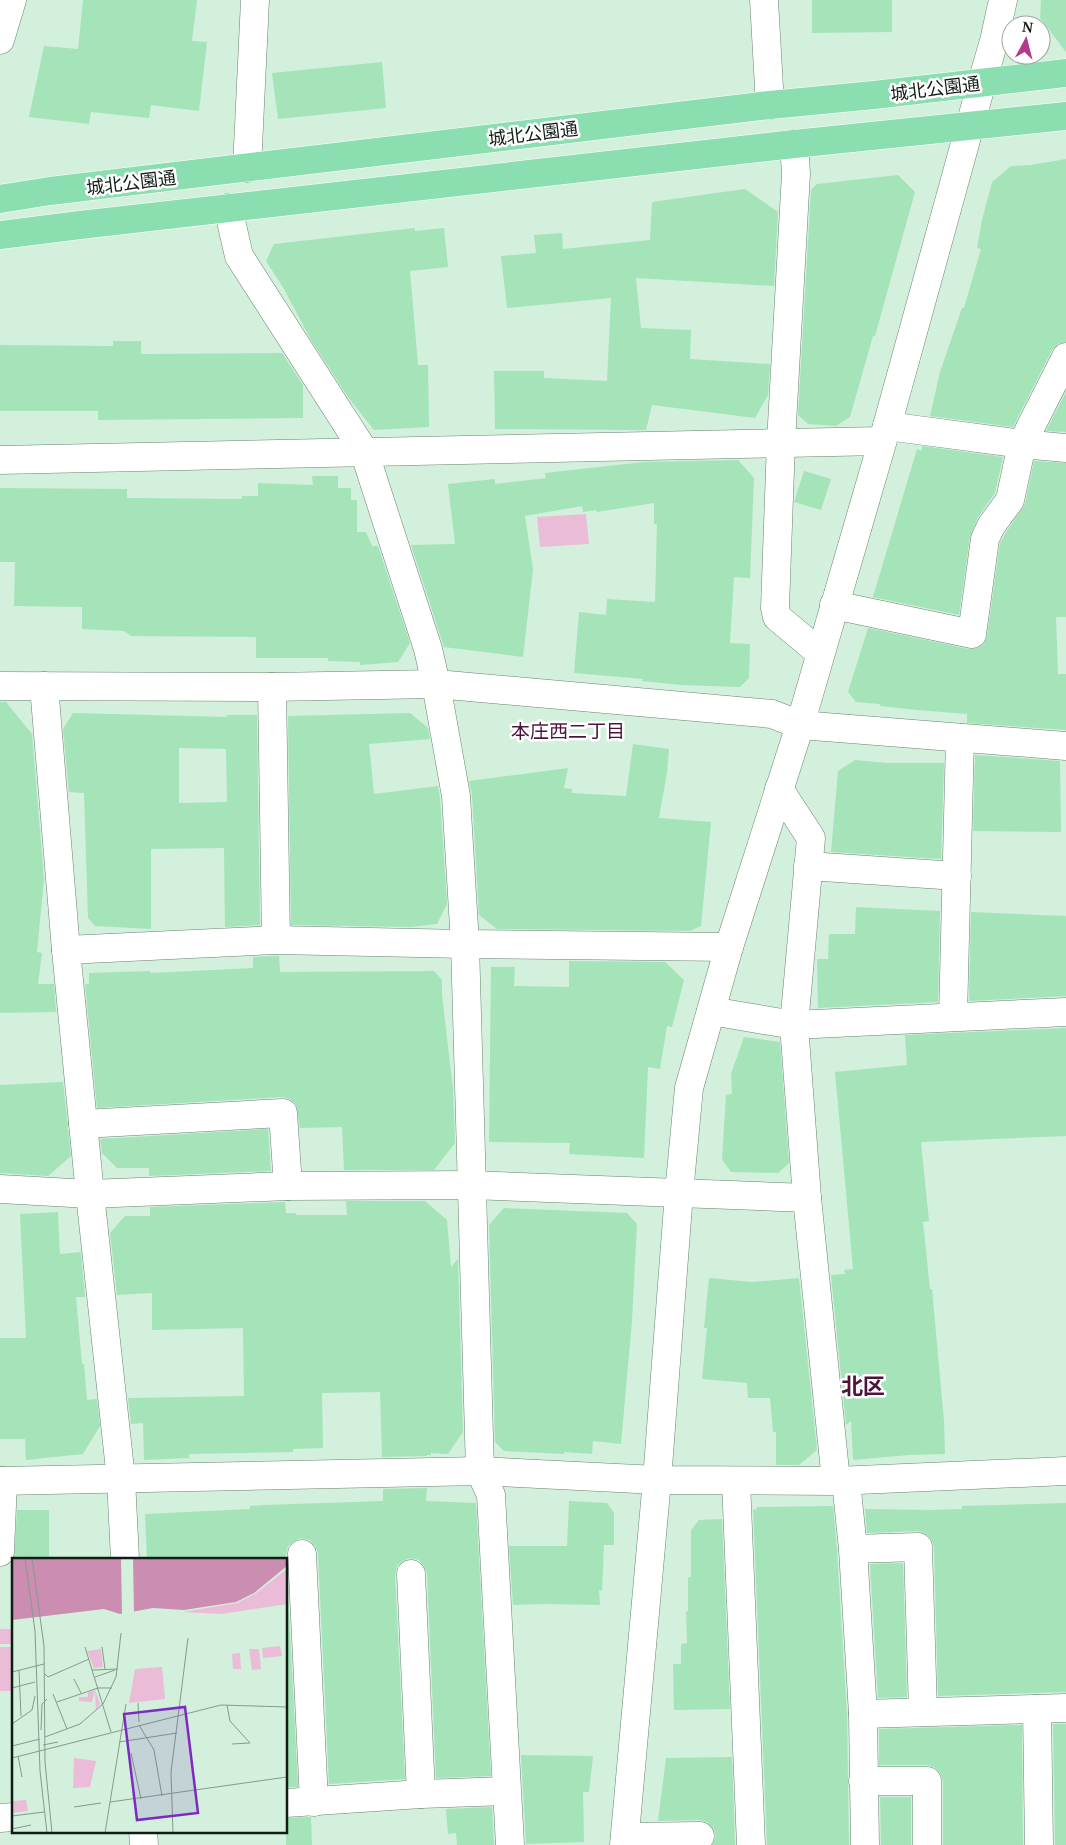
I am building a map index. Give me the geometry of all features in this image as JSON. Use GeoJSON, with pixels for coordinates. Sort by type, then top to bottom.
{"type":"FeatureCollection","features":[{"type":"Feature","properties":{"kind":"main road","name":"城北公園通"},"geometry":{"type":"LineString","coordinates":[[0,199],[50,191],[770,105],[1066,73]]}},
{"type":"Feature","properties":{"kind":"main road","name":"城北公園通"},"geometry":{"type":"LineString","coordinates":[[0,235],[794,144],[1066,116]]}},
{"type":"Feature","properties":{"kind":"street"},"geometry":{"type":"LineString","coordinates":[[0,40],[12,0]]}},
{"type":"Feature","properties":{"kind":"street"},"geometry":{"type":"LineString","coordinates":[[247,168],[255,0]]}},
{"type":"Feature","properties":{"kind":"street"},"geometry":{"type":"LineString","coordinates":[[764,0],[770,105]]}},
{"type":"Feature","properties":{"kind":"street"},"geometry":{"type":"LineString","coordinates":[[700,1836],[625,1841],[657,1480],[688,1088],[729,947],[800,725],[885,434],[994,41],[1003,0]]}},
{"type":"Feature","properties":{"kind":"street"},"geometry":{"type":"LineString","coordinates":[[794,144],[796,173],[780,442],[775,608],[777,617],[820,653]]}},
{"type":"Feature","properties":{"kind":"street"},"geometry":{"type":"LineString","coordinates":[[228,208],[239,256],[364,451],[428,649],[456,796],[466,944],[480,1472],[491,1494],[510,1845]]}},
{"type":"Feature","properties":{"kind":"street"},"geometry":{"type":"LineString","coordinates":[[834,604],[972,634],[985,540],[991,526],[1010,500],[1022,444],[1066,357]]}},
{"type":"Feature","properties":{"kind":"street"},"geometry":{"type":"LineString","coordinates":[[0,460],[780,442],[885,434],[1066,448]]}},
{"type":"Feature","properties":{"kind":"street"},"geometry":{"type":"LineString","coordinates":[[0,686],[272,687],[436,684],[772,714],[800,725],[1066,746]]}},
{"type":"Feature","properties":{"kind":"street"},"geometry":{"type":"LineString","coordinates":[[44,686],[66,950],[121,1479],[125,1558]]}},
{"type":"Feature","properties":{"kind":"street"},"geometry":{"type":"LineString","coordinates":[[272,687],[276,940]]}},
{"type":"Feature","properties":{"kind":"street"},"geometry":{"type":"LineString","coordinates":[[953,1018],[960,738]]}},
{"type":"Feature","properties":{"kind":"street"},"geometry":{"type":"LineString","coordinates":[[779,789],[810,838],[794,1026],[807,1198],[841,1481],[853,1549],[863,1714],[865,1845]]}},
{"type":"Feature","properties":{"kind":"street"},"geometry":{"type":"LineString","coordinates":[[808,866],[957,876]]}},
{"type":"Feature","properties":{"kind":"street"},"geometry":{"type":"LineString","coordinates":[[66,950],[276,940],[729,947]]}},
{"type":"Feature","properties":{"kind":"street"},"geometry":{"type":"LineString","coordinates":[[711,1011],[794,1026],[1066,1012]]}},
{"type":"Feature","properties":{"kind":"street"},"geometry":{"type":"LineString","coordinates":[[83,1124],[283,1113],[288,1186]]}},
{"type":"Feature","properties":{"kind":"street"},"geometry":{"type":"LineString","coordinates":[[0,1189],[90,1194],[288,1186],[471,1185],[807,1198]]}},
{"type":"Feature","properties":{"kind":"street"},"geometry":{"type":"LineString","coordinates":[[0,1552],[1,1480],[480,1472],[657,1480],[841,1481],[1066,1471]]}},
{"type":"Feature","properties":{"kind":"street"},"geometry":{"type":"LineString","coordinates":[[736,1481],[751,1845]]}},
{"type":"Feature","properties":{"kind":"street"},"geometry":{"type":"LineString","coordinates":[[853,1549],[918,1547],[923,1712]]}},
{"type":"Feature","properties":{"kind":"street"},"geometry":{"type":"LineString","coordinates":[[302,1554],[314,1802]]}},
{"type":"Feature","properties":{"kind":"street"},"geometry":{"type":"LineString","coordinates":[[411,1574],[421,1794]]}},
{"type":"Feature","properties":{"kind":"street"},"geometry":{"type":"LineString","coordinates":[[863,1714],[1066,1708]]}},
{"type":"Feature","properties":{"kind":"street"},"geometry":{"type":"LineString","coordinates":[[1037,1709],[1039,1845]]}},
{"type":"Feature","properties":{"kind":"street"},"geometry":{"type":"LineString","coordinates":[[863,1781],[928,1781],[928,1845]]}},
{"type":"Feature","properties":{"kind":"street"},"geometry":{"type":"LineString","coordinates":[[288,1803],[421,1794],[506,1791]]}},
{"type":"Feature","properties":{"kind":"street"},"geometry":{"type":"LineString","coordinates":[[143,1832],[144,1845]]}},
{"type":"Feature","properties":{"kind":"shaded area"},"geometry":{"type":"Polygon","coordinates":[[[586,514],[589,544],[540,547],[537,517],[586,514]]]}},
{"type":"Feature","properties":{"kind":"shaded area"},"geometry":{"type":"Polygon","coordinates":[[[0,1629],[12,1629],[12,1644],[0,1644],[0,1629]]]}},
{"type":"Feature","properties":{"kind":"shaded area"},"geometry":{"type":"Polygon","coordinates":[[[0,1647],[12,1647],[12,1691],[0,1691],[0,1647]]]}},
{"type":"Feature","properties":{"kind":"building"},"geometry":{"type":"Polygon","coordinates":[[[83,0],[197,0],[192,41],[207,42],[199,111],[151,105],[149,118],[91,112],[89,124],[29,117],[44,46],[78,49],[83,0]]]}},
{"type":"Feature","properties":{"kind":"building"},"geometry":{"type":"Polygon","coordinates":[[[812,0],[892,0],[892,32],[812,33],[812,0]]]}},
{"type":"Feature","properties":{"kind":"building"},"geometry":{"type":"Polygon","coordinates":[[[1041,0],[1066,0],[1066,52],[1051,32],[1051,15],[1040,15],[1041,0]]]}},
{"type":"Feature","properties":{"kind":"building"},"geometry":{"type":"Polygon","coordinates":[[[382,62],[386,108],[278,119],[272,73],[382,62]]]}},
{"type":"Feature","properties":{"kind":"building"},"geometry":{"type":"Polygon","coordinates":[[[1066,159],[1066,342],[1058,344],[1052,350],[1013,427],[930,416],[940,372],[962,308],[964,308],[981,249],[977,248],[992,182],[1011,166],[1031,165],[1066,159]]]}},
{"type":"Feature","properties":{"kind":"building"},"geometry":{"type":"Polygon","coordinates":[[[898,175],[915,192],[875,336],[873,336],[850,417],[836,426],[808,424],[798,415],[811,190],[817,184],[898,175]]]}},
{"type":"Feature","properties":{"kind":"building"},"geometry":{"type":"Polygon","coordinates":[[[745,189],[778,212],[774,286],[636,278],[641,328],[691,330],[690,359],[770,364],[768,395],[755,418],[652,405],[646,430],[495,429],[494,371],[544,371],[544,378],[607,381],[611,298],[507,308],[501,256],[536,253],[534,235],[562,233],[563,249],[650,240],[652,202],[745,189]]]}},
{"type":"Feature","properties":{"kind":"building"},"geometry":{"type":"Polygon","coordinates":[[[415,228],[415,231],[444,228],[448,267],[410,271],[418,365],[428,365],[429,427],[374,430],[348,397],[311,340],[284,289],[266,261],[274,244],[415,228]]]}},
{"type":"Feature","properties":{"kind":"building"},"geometry":{"type":"Polygon","coordinates":[[[113,341],[141,341],[141,354],[282,353],[303,385],[303,418],[98,420],[98,411],[0,411],[0,345],[113,346],[113,341]]]}},
{"type":"Feature","properties":{"kind":"building"},"geometry":{"type":"Polygon","coordinates":[[[1066,392],[1066,432],[1046,431],[1066,392]]]}},
{"type":"Feature","properties":{"kind":"building"},"geometry":{"type":"Polygon","coordinates":[[[922,446],[1003,457],[995,493],[978,517],[970,537],[959,615],[873,597],[917,449],[922,451],[922,446]]]}},
{"type":"Feature","properties":{"kind":"building"},"geometry":{"type":"Polygon","coordinates":[[[738,460],[754,478],[750,578],[734,577],[730,643],[750,644],[749,678],[740,687],[682,685],[642,681],[643,679],[574,673],[579,612],[606,615],[607,599],[655,602],[657,524],[654,524],[654,503],[597,512],[596,510],[583,512],[582,506],[525,516],[533,569],[523,657],[444,647],[411,545],[455,544],[448,484],[495,479],[495,484],[546,478],[545,473],[644,462],[738,460]]]}},
{"type":"Feature","properties":{"kind":"building"},"geometry":{"type":"Polygon","coordinates":[[[1034,461],[1066,463],[1066,617],[1056,617],[1058,674],[1066,674],[1066,730],[967,723],[967,714],[856,702],[848,692],[868,628],[969,649],[978,648],[984,643],[987,636],[1000,543],[1025,504],[1034,461]]]}},
{"type":"Feature","properties":{"kind":"building"},"geometry":{"type":"Polygon","coordinates":[[[804,471],[831,479],[821,510],[794,502],[804,471]]]}},
{"type":"Feature","properties":{"kind":"building"},"geometry":{"type":"Polygon","coordinates":[[[312,476],[338,476],[338,488],[351,488],[351,500],[357,500],[357,532],[366,532],[372,546],[378,546],[410,643],[398,662],[360,665],[360,662],[328,661],[328,658],[256,658],[256,637],[131,636],[124,631],[82,629],[82,607],[14,606],[15,562],[0,562],[0,488],[127,489],[127,498],[242,499],[242,496],[258,496],[258,483],[313,485],[312,476]]]}},
{"type":"Feature","properties":{"kind":"building"},"geometry":{"type":"Polygon","coordinates":[[[0,702],[6,702],[32,734],[44,879],[37,952],[42,953],[38,984],[54,984],[56,1012],[0,1013],[0,702]]]}},
{"type":"Feature","properties":{"kind":"building"},"geometry":{"type":"Polygon","coordinates":[[[73,713],[228,717],[225,715],[257,715],[260,925],[225,927],[224,848],[151,849],[151,929],[95,926],[88,918],[84,793],[69,792],[63,729],[73,713]],[[179,748],[179,803],[227,802],[226,749],[179,748]]]}},
{"type":"Feature","properties":{"kind":"building"},"geometry":{"type":"Polygon","coordinates":[[[410,713],[428,728],[430,739],[369,744],[374,794],[438,786],[447,904],[437,924],[410,927],[291,925],[288,716],[410,713]]]}},
{"type":"Feature","properties":{"kind":"building"},"geometry":{"type":"Polygon","coordinates":[[[633,744],[669,749],[659,818],[711,822],[701,926],[690,931],[497,929],[479,915],[472,795],[469,781],[568,768],[564,788],[572,789],[572,793],[626,796],[633,744]]]}},
{"type":"Feature","properties":{"kind":"building"},"geometry":{"type":"Polygon","coordinates":[[[975,755],[1060,761],[1061,832],[973,831],[975,755]]]}},
{"type":"Feature","properties":{"kind":"building"},"geometry":{"type":"Polygon","coordinates":[[[855,760],[888,763],[944,763],[941,859],[831,852],[838,771],[855,760]]]}},
{"type":"Feature","properties":{"kind":"building"},"geometry":{"type":"Polygon","coordinates":[[[856,907],[940,911],[938,1002],[818,1008],[817,959],[828,959],[829,934],[855,934],[856,907]]]}},
{"type":"Feature","properties":{"kind":"building"},"geometry":{"type":"Polygon","coordinates":[[[971,912],[1066,916],[1066,996],[969,1001],[971,912]]]}},
{"type":"Feature","properties":{"kind":"building"},"geometry":{"type":"Polygon","coordinates":[[[279,956],[280,972],[434,971],[442,980],[442,995],[453,1089],[455,1143],[434,1170],[344,1170],[342,1127],[300,1128],[296,1105],[290,1099],[283,1097],[97,1108],[85,984],[89,984],[89,973],[150,971],[150,973],[253,968],[253,957],[279,956]]]}},
{"type":"Feature","properties":{"kind":"building"},"geometry":{"type":"Polygon","coordinates":[[[569,961],[665,962],[684,980],[672,1027],[667,1026],[660,1069],[648,1067],[644,1158],[569,1154],[570,1143],[489,1142],[491,967],[515,967],[514,986],[569,987],[569,961]]]}},
{"type":"Feature","properties":{"kind":"building"},"geometry":{"type":"Polygon","coordinates":[[[1066,1028],[1066,1136],[921,1142],[929,1221],[923,1222],[930,1289],[932,1289],[944,1421],[945,1454],[853,1460],[851,1421],[846,1425],[831,1275],[845,1274],[844,1270],[853,1269],[835,1072],[907,1065],[905,1035],[1066,1028]]]}},
{"type":"Feature","properties":{"kind":"building"},"geometry":{"type":"Polygon","coordinates":[[[744,1037],[780,1042],[789,1163],[778,1173],[731,1172],[722,1159],[726,1095],[732,1094],[731,1074],[744,1037]]]}},
{"type":"Feature","properties":{"kind":"building"},"geometry":{"type":"Polygon","coordinates":[[[63,1082],[71,1156],[48,1176],[0,1173],[0,1085],[63,1082]]]}},
{"type":"Feature","properties":{"kind":"building"},"geometry":{"type":"Polygon","coordinates":[[[268,1129],[271,1171],[149,1176],[149,1168],[117,1168],[102,1153],[100,1139],[268,1129]]]}},
{"type":"Feature","properties":{"kind":"building"},"geometry":{"type":"Polygon","coordinates":[[[346,1201],[425,1201],[447,1220],[451,1267],[458,1259],[463,1432],[448,1454],[431,1453],[431,1455],[427,1456],[382,1457],[380,1392],[322,1393],[323,1448],[293,1449],[293,1452],[189,1454],[189,1458],[144,1460],[143,1423],[131,1424],[128,1398],[244,1396],[243,1328],[152,1330],[152,1293],[117,1295],[110,1233],[125,1216],[150,1216],[150,1207],[285,1202],[286,1213],[296,1213],[296,1215],[347,1215],[346,1201]]]}},
{"type":"Feature","properties":{"kind":"building"},"geometry":{"type":"Polygon","coordinates":[[[504,1208],[627,1213],[637,1224],[632,1321],[621,1444],[593,1441],[592,1454],[564,1452],[564,1454],[504,1451],[495,1442],[489,1225],[504,1208]]]}},
{"type":"Feature","properties":{"kind":"building"},"geometry":{"type":"Polygon","coordinates":[[[58,1212],[60,1254],[81,1252],[85,1297],[76,1297],[82,1364],[84,1364],[87,1400],[97,1399],[100,1426],[83,1454],[26,1460],[25,1439],[0,1439],[0,1338],[26,1338],[20,1214],[58,1212]]]}},
{"type":"Feature","properties":{"kind":"building"},"geometry":{"type":"Polygon","coordinates":[[[709,1278],[752,1282],[799,1278],[817,1450],[799,1465],[776,1465],[776,1432],[773,1432],[770,1398],[748,1398],[747,1383],[702,1379],[707,1328],[704,1328],[709,1278]]]}},
{"type":"Feature","properties":{"kind":"building"},"geometry":{"type":"Polygon","coordinates":[[[427,1488],[426,1501],[476,1503],[491,1776],[436,1778],[427,1573],[419,1560],[410,1558],[403,1561],[397,1566],[395,1575],[405,1779],[329,1784],[318,1553],[315,1546],[310,1540],[301,1538],[288,1546],[286,1558],[147,1558],[145,1514],[250,1509],[250,1506],[265,1505],[383,1501],[383,1489],[427,1488]]]}},
{"type":"Feature","properties":{"kind":"building"},"geometry":{"type":"Polygon","coordinates":[[[569,1501],[607,1503],[614,1513],[614,1545],[604,1545],[602,1591],[599,1590],[600,1605],[513,1605],[509,1546],[567,1546],[569,1501]]]}},
{"type":"Feature","properties":{"kind":"building"},"geometry":{"type":"Polygon","coordinates":[[[1066,1503],[1066,1692],[938,1696],[934,1547],[931,1539],[926,1534],[918,1531],[867,1533],[865,1509],[931,1510],[962,1509],[962,1506],[1066,1503]]]}},
{"type":"Feature","properties":{"kind":"building"},"geometry":{"type":"Polygon","coordinates":[[[833,1506],[847,1715],[849,1845],[767,1845],[753,1509],[756,1510],[757,1507],[833,1506]]]}},
{"type":"Feature","properties":{"kind":"building"},"geometry":{"type":"Polygon","coordinates":[[[17,1510],[49,1510],[49,1558],[14,1558],[17,1510]]]}},
{"type":"Feature","properties":{"kind":"building"},"geometry":{"type":"Polygon","coordinates":[[[722,1519],[730,1709],[674,1710],[673,1664],[681,1664],[681,1644],[687,1643],[686,1612],[688,1611],[688,1577],[691,1577],[691,1530],[699,1520],[722,1519]]]}},
{"type":"Feature","properties":{"kind":"building"},"geometry":{"type":"Polygon","coordinates":[[[903,1563],[907,1697],[878,1698],[870,1564],[903,1563]]]}},
{"type":"Feature","properties":{"kind":"building"},"geometry":{"type":"Polygon","coordinates":[[[288,1594],[298,1787],[288,1787],[288,1594]]]}},
{"type":"Feature","properties":{"kind":"building"},"geometry":{"type":"Polygon","coordinates":[[[1053,1724],[1066,1724],[1066,1845],[1055,1845],[1053,1724]]]}},
{"type":"Feature","properties":{"kind":"building"},"geometry":{"type":"Polygon","coordinates":[[[1022,1725],[1023,1845],[943,1845],[943,1781],[940,1773],[934,1767],[927,1765],[879,1765],[879,1729],[1022,1725]]]}},
{"type":"Feature","properties":{"kind":"building"},"geometry":{"type":"Polygon","coordinates":[[[521,1755],[593,1756],[589,1792],[583,1792],[584,1842],[526,1844],[521,1755]]]}},
{"type":"Feature","properties":{"kind":"building"},"geometry":{"type":"Polygon","coordinates":[[[732,1757],[735,1845],[712,1845],[716,1835],[713,1828],[707,1822],[700,1820],[658,1821],[666,1758],[732,1757]]]}},
{"type":"Feature","properties":{"kind":"building"},"geometry":{"type":"Polygon","coordinates":[[[880,1797],[911,1797],[911,1845],[881,1845],[880,1797]]]}},
{"type":"Feature","properties":{"kind":"building"},"geometry":{"type":"Polygon","coordinates":[[[492,1807],[494,1845],[457,1845],[456,1833],[448,1834],[446,1809],[492,1807]]]}},
{"type":"Feature","properties":{"kind":"building"},"geometry":{"type":"Polygon","coordinates":[[[311,1817],[312,1845],[286,1845],[288,1818],[311,1817]]]}},
{"type":"Feature","properties":{"kind":"district","name":"本庄西二丁目"},"geometry":{"type":"Point","coordinates":[568,731]}},
{"type":"Feature","properties":{"kind":"district","name":"北区"},"geometry":{"type":"Point","coordinates":[863,1385]}}]}
